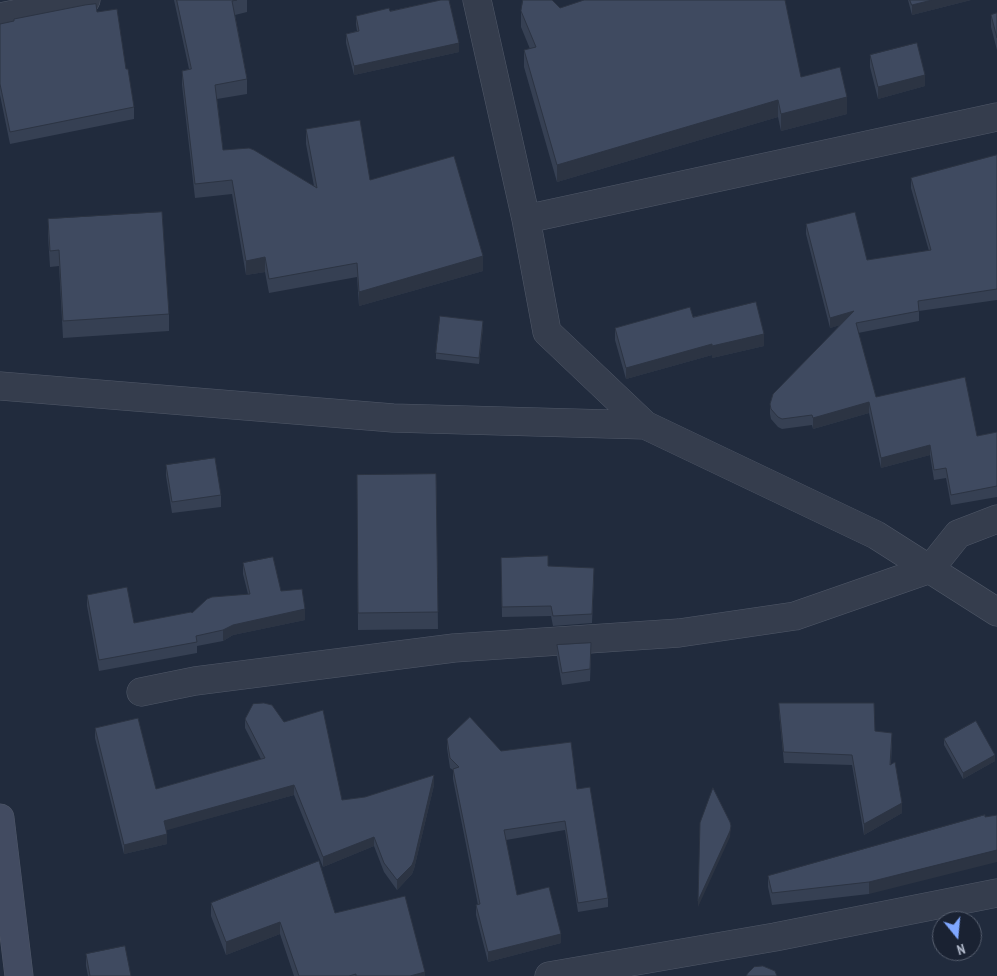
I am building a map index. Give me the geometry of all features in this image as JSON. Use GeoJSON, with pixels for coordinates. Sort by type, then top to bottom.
{"type":"FeatureCollection","features":[{"type":"Feature","properties":{"kind":"main road"},"geometry":{"type":"LineString","coordinates":[[0,818],[12,964]]}},
{"type":"Feature","properties":{"kind":"street"},"geometry":{"type":"LineString","coordinates":[[0,17],[86,0]]}},
{"type":"Feature","properties":{"kind":"street"},"geometry":{"type":"LineString","coordinates":[[478,0],[526,219],[547,332],[645,425],[876,535],[997,612]]}},
{"type":"Feature","properties":{"kind":"street"},"geometry":{"type":"LineString","coordinates":[[526,219],[997,117]]}},
{"type":"Feature","properties":{"kind":"street"},"geometry":{"type":"LineString","coordinates":[[0,386],[393,418],[645,425]]}},
{"type":"Feature","properties":{"kind":"street"},"geometry":{"type":"LineString","coordinates":[[141,692],[195,681],[454,648],[679,633],[795,616],[930,569],[958,534],[997,519]]}},
{"type":"Feature","properties":{"kind":"street"},"geometry":{"type":"LineString","coordinates":[[549,976],[775,937],[997,893]]}},
{"type":"Feature","properties":{"kind":"building"},"geometry":{"type":"Polygon","coordinates":[[[177,0],[237,0],[232,1],[247,79],[215,85],[223,150],[249,148],[254,150],[317,188],[306,129],[360,120],[370,180],[454,156],[483,256],[359,292],[357,263],[269,279],[265,257],[246,261],[232,180],[195,184],[182,71],[191,69],[177,0]]]}},
{"type":"Feature","properties":{"kind":"building"},"geometry":{"type":"Polygon","coordinates":[[[449,0],[459,43],[354,66],[346,34],[359,31],[356,16],[389,8],[390,11],[449,0]]]}},
{"type":"Feature","properties":{"kind":"building"},"geometry":{"type":"Polygon","coordinates":[[[523,0],[552,0],[560,8],[584,0],[785,0],[801,77],[840,67],[847,97],[781,114],[778,100],[557,165],[524,50],[536,47],[521,11],[523,0]]]}},
{"type":"Feature","properties":{"kind":"building"},"geometry":{"type":"Polygon","coordinates":[[[910,0],[932,0],[912,5],[910,0]]]}},
{"type":"Feature","properties":{"kind":"building"},"geometry":{"type":"Polygon","coordinates":[[[96,4],[97,12],[117,9],[134,107],[10,132],[0,84],[0,24],[14,21],[14,19],[96,4]]]}},
{"type":"Feature","properties":{"kind":"building"},"geometry":{"type":"Polygon","coordinates":[[[997,13],[997,38],[991,15],[997,13]]]}},
{"type":"Feature","properties":{"kind":"building"},"geometry":{"type":"Polygon","coordinates":[[[917,43],[925,75],[878,87],[870,55],[917,43]]]}},
{"type":"Feature","properties":{"kind":"building"},"geometry":{"type":"Polygon","coordinates":[[[997,155],[997,289],[918,301],[919,311],[856,323],[876,397],[965,377],[977,436],[997,432],[997,486],[951,495],[946,468],[934,470],[930,445],[881,458],[869,402],[813,418],[812,415],[782,419],[771,409],[770,404],[773,394],[854,311],[830,318],[806,224],[855,212],[867,260],[931,250],[911,178],[997,155]]]}},
{"type":"Feature","properties":{"kind":"building"},"geometry":{"type":"Polygon","coordinates":[[[162,212],[169,314],[63,321],[59,250],[50,251],[48,219],[162,212]]]}},
{"type":"Feature","properties":{"kind":"building"},"geometry":{"type":"Polygon","coordinates":[[[756,302],[764,334],[712,346],[712,344],[626,368],[615,328],[690,307],[693,317],[756,302]]]}},
{"type":"Feature","properties":{"kind":"building"},"geometry":{"type":"Polygon","coordinates":[[[440,316],[483,321],[479,358],[436,353],[440,316]]]}},
{"type":"Feature","properties":{"kind":"building"},"geometry":{"type":"Polygon","coordinates":[[[215,458],[221,495],[172,502],[166,465],[215,458]]]}},
{"type":"Feature","properties":{"kind":"building"},"geometry":{"type":"Polygon","coordinates":[[[436,474],[438,612],[358,613],[357,475],[436,474]]]}},
{"type":"Feature","properties":{"kind":"building"},"geometry":{"type":"Polygon","coordinates":[[[548,556],[548,566],[594,568],[592,614],[553,616],[551,606],[502,607],[501,558],[548,556]]]}},
{"type":"Feature","properties":{"kind":"building"},"geometry":{"type":"Polygon","coordinates":[[[273,557],[281,591],[302,589],[305,609],[233,625],[223,630],[196,636],[197,642],[99,660],[87,595],[127,587],[134,623],[192,613],[207,599],[212,597],[250,594],[243,563],[273,557]]]}},
{"type":"Feature","properties":{"kind":"building"},"geometry":{"type":"Polygon","coordinates":[[[591,643],[590,669],[562,673],[557,645],[591,643]]]}},
{"type":"Feature","properties":{"kind":"building"},"geometry":{"type":"Polygon","coordinates":[[[264,703],[272,705],[284,722],[323,710],[342,800],[365,797],[434,775],[414,860],[412,865],[397,880],[384,863],[374,837],[323,857],[294,785],[164,821],[167,834],[124,845],[95,728],[138,718],[156,789],[265,758],[245,719],[253,704],[264,703]]]}},
{"type":"Feature","properties":{"kind":"building"},"geometry":{"type":"Polygon","coordinates":[[[779,703],[874,703],[875,731],[892,733],[890,765],[895,762],[902,803],[864,824],[852,755],[784,752],[779,703]]]}},
{"type":"Feature","properties":{"kind":"building"},"geometry":{"type":"Polygon","coordinates":[[[470,717],[501,751],[571,742],[577,789],[590,787],[608,898],[578,903],[565,821],[504,830],[517,895],[549,887],[561,934],[488,952],[476,905],[480,904],[453,769],[459,767],[450,758],[447,739],[470,717]]]}},
{"type":"Feature","properties":{"kind":"building"},"geometry":{"type":"Polygon","coordinates":[[[976,721],[995,755],[963,773],[944,739],[976,721]]]}},
{"type":"Feature","properties":{"kind":"building"},"geometry":{"type":"Polygon","coordinates":[[[713,788],[731,826],[698,901],[700,823],[713,788]]]}},
{"type":"Feature","properties":{"kind":"building"},"geometry":{"type":"Polygon","coordinates":[[[985,815],[985,817],[997,815],[997,850],[869,882],[772,893],[768,876],[985,815]]]}},
{"type":"Feature","properties":{"kind":"building"},"geometry":{"type":"Polygon","coordinates":[[[319,861],[335,913],[405,896],[425,972],[410,976],[356,976],[356,974],[349,976],[299,976],[280,922],[226,942],[211,903],[319,861]]]}},
{"type":"Feature","properties":{"kind":"building"},"geometry":{"type":"Polygon","coordinates":[[[125,946],[131,976],[90,976],[86,954],[125,946]]]}},
{"type":"Feature","properties":{"kind":"building"},"geometry":{"type":"Polygon","coordinates":[[[763,966],[775,971],[777,976],[746,976],[754,967],[763,966]]]}}]}
